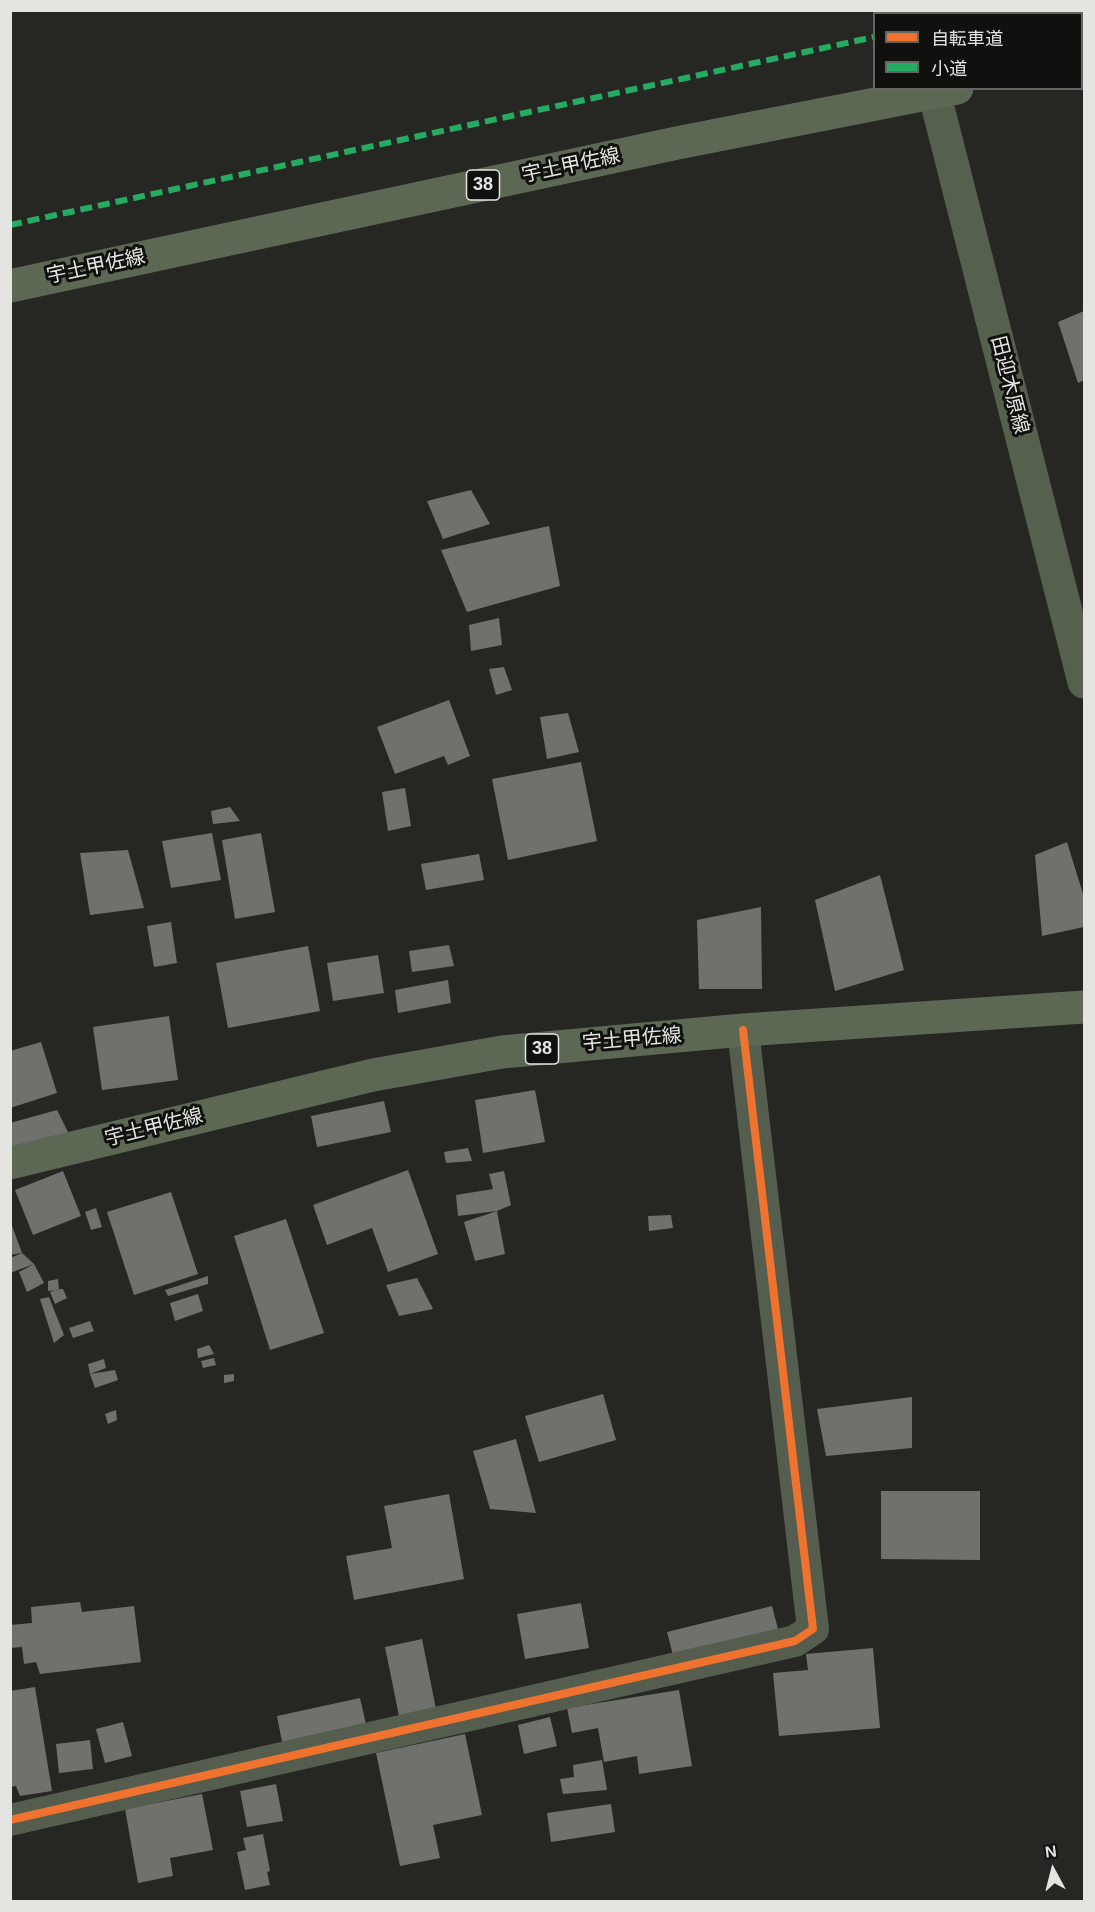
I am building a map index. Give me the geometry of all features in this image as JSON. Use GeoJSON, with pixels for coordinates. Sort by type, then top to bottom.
{"type":"FeatureCollection","features":[{"type":"Feature","properties":{"kind":"main road","name":"宇土甲佐線"},"geometry":{"type":"LineString","coordinates":[[10,285],[941,90]]}},
{"type":"Feature","properties":{"kind":"main road","name":"田迎木原線"},"geometry":{"type":"LineString","coordinates":[[941,90],[1084,682]]}},
{"type":"Feature","properties":{"kind":"main road","name":"宇土甲佐線"},"geometry":{"type":"LineString","coordinates":[[10,1163],[373,1075],[502,1052],[743,1030],[1084,1007]]}},
{"type":"Feature","properties":{"kind":"street"},"geometry":{"type":"LineString","coordinates":[[10,1820],[795,1641],[813,1629],[743,1030]]}},
{"type":"Feature","properties":{"kind":"building"},"geometry":{"type":"Polygon","coordinates":[[[1084,311],[1084,380],[1078,383],[1058,322],[1084,311]]]}},
{"type":"Feature","properties":{"kind":"building"},"geometry":{"type":"Polygon","coordinates":[[[471,490],[490,524],[443,539],[427,501],[471,490]]]}},
{"type":"Feature","properties":{"kind":"building"},"geometry":{"type":"Polygon","coordinates":[[[549,526],[560,586],[467,612],[441,550],[549,526]]]}},
{"type":"Feature","properties":{"kind":"building"},"geometry":{"type":"Polygon","coordinates":[[[499,618],[502,645],[471,651],[469,625],[499,618]]]}},
{"type":"Feature","properties":{"kind":"building"},"geometry":{"type":"Polygon","coordinates":[[[504,667],[512,690],[496,695],[489,669],[504,667]]]}},
{"type":"Feature","properties":{"kind":"building"},"geometry":{"type":"Polygon","coordinates":[[[449,700],[470,756],[448,765],[444,756],[395,774],[377,727],[449,700]]]}},
{"type":"Feature","properties":{"kind":"building"},"geometry":{"type":"Polygon","coordinates":[[[568,713],[579,752],[547,759],[540,717],[568,713]]]}},
{"type":"Feature","properties":{"kind":"building"},"geometry":{"type":"Polygon","coordinates":[[[581,762],[597,841],[508,860],[492,779],[581,762]]]}},
{"type":"Feature","properties":{"kind":"building"},"geometry":{"type":"Polygon","coordinates":[[[405,788],[411,826],[388,831],[382,792],[405,788]]]}},
{"type":"Feature","properties":{"kind":"building"},"geometry":{"type":"Polygon","coordinates":[[[230,807],[240,821],[213,824],[211,811],[230,807]]]}},
{"type":"Feature","properties":{"kind":"building"},"geometry":{"type":"Polygon","coordinates":[[[212,833],[221,880],[171,888],[162,841],[212,833]]]}},
{"type":"Feature","properties":{"kind":"building"},"geometry":{"type":"Polygon","coordinates":[[[261,833],[275,912],[235,919],[222,840],[261,833]]]}},
{"type":"Feature","properties":{"kind":"building"},"geometry":{"type":"Polygon","coordinates":[[[1067,842],[1084,897],[1084,927],[1042,936],[1035,855],[1067,842]]]}},
{"type":"Feature","properties":{"kind":"building"},"geometry":{"type":"Polygon","coordinates":[[[128,850],[144,908],[90,915],[80,853],[128,850]]]}},
{"type":"Feature","properties":{"kind":"building"},"geometry":{"type":"Polygon","coordinates":[[[479,854],[484,880],[426,890],[421,864],[479,854]]]}},
{"type":"Feature","properties":{"kind":"building"},"geometry":{"type":"Polygon","coordinates":[[[880,875],[904,970],[835,991],[815,900],[880,875]]]}},
{"type":"Feature","properties":{"kind":"building"},"geometry":{"type":"Polygon","coordinates":[[[761,907],[762,989],[699,989],[697,920],[761,907]]]}},
{"type":"Feature","properties":{"kind":"building"},"geometry":{"type":"Polygon","coordinates":[[[171,922],[177,963],[154,967],[147,926],[171,922]]]}},
{"type":"Feature","properties":{"kind":"building"},"geometry":{"type":"Polygon","coordinates":[[[449,945],[454,966],[412,972],[409,951],[449,945]]]}},
{"type":"Feature","properties":{"kind":"building"},"geometry":{"type":"Polygon","coordinates":[[[308,946],[320,1011],[228,1028],[216,963],[308,946]]]}},
{"type":"Feature","properties":{"kind":"building"},"geometry":{"type":"Polygon","coordinates":[[[378,955],[384,993],[333,1001],[327,963],[378,955]]]}},
{"type":"Feature","properties":{"kind":"building"},"geometry":{"type":"Polygon","coordinates":[[[448,980],[451,1003],[398,1013],[395,990],[448,980]]]}},
{"type":"Feature","properties":{"kind":"building"},"geometry":{"type":"Polygon","coordinates":[[[169,1016],[178,1080],[102,1090],[93,1027],[169,1016]]]}},
{"type":"Feature","properties":{"kind":"building"},"geometry":{"type":"Polygon","coordinates":[[[41,1042],[57,1093],[10,1108],[10,1051],[41,1042]]]}},
{"type":"Feature","properties":{"kind":"building"},"geometry":{"type":"Polygon","coordinates":[[[535,1090],[545,1142],[483,1153],[475,1100],[535,1090]]]}},
{"type":"Feature","properties":{"kind":"building"},"geometry":{"type":"Polygon","coordinates":[[[384,1101],[391,1132],[317,1147],[311,1116],[384,1101]]]}},
{"type":"Feature","properties":{"kind":"building"},"geometry":{"type":"Polygon","coordinates":[[[57,1110],[71,1138],[10,1154],[10,1123],[57,1110]]]}},
{"type":"Feature","properties":{"kind":"building"},"geometry":{"type":"Polygon","coordinates":[[[468,1148],[472,1161],[446,1163],[444,1152],[468,1148]]]}},
{"type":"Feature","properties":{"kind":"building"},"geometry":{"type":"Polygon","coordinates":[[[408,1170],[438,1254],[388,1272],[372,1228],[327,1245],[313,1205],[408,1170]]]}},
{"type":"Feature","properties":{"kind":"building"},"geometry":{"type":"Polygon","coordinates":[[[63,1171],[81,1216],[33,1235],[15,1190],[63,1171]]]}},
{"type":"Feature","properties":{"kind":"building"},"geometry":{"type":"Polygon","coordinates":[[[504,1171],[511,1205],[497,1211],[458,1216],[456,1195],[493,1189],[489,1174],[504,1171]]]}},
{"type":"Feature","properties":{"kind":"building"},"geometry":{"type":"Polygon","coordinates":[[[171,1192],[198,1274],[134,1295],[107,1212],[171,1192]]]}},
{"type":"Feature","properties":{"kind":"building"},"geometry":{"type":"Polygon","coordinates":[[[96,1208],[102,1227],[91,1230],[85,1212],[96,1208]]]}},
{"type":"Feature","properties":{"kind":"building"},"geometry":{"type":"Polygon","coordinates":[[[497,1211],[505,1254],[475,1261],[464,1222],[497,1211]]]}},
{"type":"Feature","properties":{"kind":"building"},"geometry":{"type":"Polygon","coordinates":[[[671,1215],[673,1228],[649,1231],[648,1216],[671,1215]]]}},
{"type":"Feature","properties":{"kind":"building"},"geometry":{"type":"Polygon","coordinates":[[[286,1219],[324,1333],[270,1350],[234,1236],[286,1219]]]}},
{"type":"Feature","properties":{"kind":"building"},"geometry":{"type":"Polygon","coordinates":[[[11,1223],[22,1253],[10,1255],[11,1223]]]}},
{"type":"Feature","properties":{"kind":"building"},"geometry":{"type":"Polygon","coordinates":[[[22,1253],[34,1264],[10,1273],[10,1258],[22,1253]]]}},
{"type":"Feature","properties":{"kind":"building"},"geometry":{"type":"Polygon","coordinates":[[[34,1264],[44,1283],[27,1292],[19,1272],[34,1264]]]}},
{"type":"Feature","properties":{"kind":"building"},"geometry":{"type":"Polygon","coordinates":[[[208,1276],[208,1284],[168,1296],[165,1290],[208,1276]]]}},
{"type":"Feature","properties":{"kind":"building"},"geometry":{"type":"Polygon","coordinates":[[[417,1278],[433,1309],[399,1316],[386,1285],[417,1278]]]}},
{"type":"Feature","properties":{"kind":"building"},"geometry":{"type":"Polygon","coordinates":[[[58,1279],[59,1290],[48,1291],[48,1281],[58,1279]]]}},
{"type":"Feature","properties":{"kind":"building"},"geometry":{"type":"Polygon","coordinates":[[[63,1289],[67,1298],[55,1304],[50,1292],[63,1289]]]}},
{"type":"Feature","properties":{"kind":"building"},"geometry":{"type":"Polygon","coordinates":[[[198,1294],[203,1311],[175,1321],[170,1303],[198,1294]]]}},
{"type":"Feature","properties":{"kind":"building"},"geometry":{"type":"Polygon","coordinates":[[[49,1297],[64,1335],[54,1343],[40,1299],[49,1297]]]}},
{"type":"Feature","properties":{"kind":"building"},"geometry":{"type":"Polygon","coordinates":[[[90,1321],[94,1331],[73,1338],[69,1328],[90,1321]]]}},
{"type":"Feature","properties":{"kind":"building"},"geometry":{"type":"Polygon","coordinates":[[[209,1345],[214,1354],[198,1358],[197,1349],[209,1345]]]}},
{"type":"Feature","properties":{"kind":"building"},"geometry":{"type":"Polygon","coordinates":[[[214,1358],[216,1365],[203,1368],[201,1361],[214,1358]]]}},
{"type":"Feature","properties":{"kind":"building"},"geometry":{"type":"Polygon","coordinates":[[[104,1359],[106,1368],[90,1374],[88,1364],[104,1359]]]}},
{"type":"Feature","properties":{"kind":"building"},"geometry":{"type":"Polygon","coordinates":[[[115,1370],[118,1380],[95,1388],[90,1374],[115,1370]]]}},
{"type":"Feature","properties":{"kind":"building"},"geometry":{"type":"Polygon","coordinates":[[[234,1374],[234,1381],[224,1383],[224,1375],[234,1374]]]}},
{"type":"Feature","properties":{"kind":"building"},"geometry":{"type":"Polygon","coordinates":[[[603,1394],[616,1440],[539,1462],[525,1416],[603,1394]]]}},
{"type":"Feature","properties":{"kind":"building"},"geometry":{"type":"Polygon","coordinates":[[[912,1397],[912,1448],[826,1456],[817,1409],[912,1397]]]}},
{"type":"Feature","properties":{"kind":"building"},"geometry":{"type":"Polygon","coordinates":[[[116,1410],[117,1420],[108,1424],[105,1414],[116,1410]]]}},
{"type":"Feature","properties":{"kind":"building"},"geometry":{"type":"Polygon","coordinates":[[[516,1439],[536,1513],[490,1509],[473,1451],[516,1439]]]}},
{"type":"Feature","properties":{"kind":"building"},"geometry":{"type":"Polygon","coordinates":[[[881,1491],[980,1491],[980,1560],[881,1559],[881,1491]]]}},
{"type":"Feature","properties":{"kind":"building"},"geometry":{"type":"Polygon","coordinates":[[[449,1494],[464,1579],[354,1600],[346,1556],[392,1548],[384,1506],[449,1494]]]}},
{"type":"Feature","properties":{"kind":"building"},"geometry":{"type":"Polygon","coordinates":[[[80,1602],[82,1612],[134,1606],[141,1662],[40,1674],[36,1662],[24,1664],[22,1647],[10,1648],[10,1625],[32,1623],[31,1607],[80,1602]]]}},
{"type":"Feature","properties":{"kind":"building"},"geometry":{"type":"Polygon","coordinates":[[[581,1603],[589,1648],[525,1659],[517,1614],[581,1603]]]}},
{"type":"Feature","properties":{"kind":"building"},"geometry":{"type":"Polygon","coordinates":[[[772,1606],[779,1633],[674,1659],[667,1632],[772,1606]]]}},
{"type":"Feature","properties":{"kind":"building"},"geometry":{"type":"Polygon","coordinates":[[[422,1639],[438,1719],[401,1726],[385,1647],[422,1639]]]}},
{"type":"Feature","properties":{"kind":"building"},"geometry":{"type":"Polygon","coordinates":[[[873,1648],[880,1728],[779,1736],[773,1673],[808,1670],[806,1654],[873,1648]]]}},
{"type":"Feature","properties":{"kind":"building"},"geometry":{"type":"Polygon","coordinates":[[[35,1687],[52,1791],[20,1796],[16,1786],[10,1787],[10,1691],[35,1687]]]}},
{"type":"Feature","properties":{"kind":"building"},"geometry":{"type":"Polygon","coordinates":[[[679,1690],[692,1766],[639,1774],[637,1756],[604,1762],[598,1728],[572,1733],[567,1708],[679,1690]]]}},
{"type":"Feature","properties":{"kind":"building"},"geometry":{"type":"Polygon","coordinates":[[[360,1698],[366,1724],[282,1742],[277,1716],[360,1698]]]}},
{"type":"Feature","properties":{"kind":"building"},"geometry":{"type":"Polygon","coordinates":[[[550,1717],[557,1746],[524,1754],[518,1725],[550,1717]]]}},
{"type":"Feature","properties":{"kind":"building"},"geometry":{"type":"Polygon","coordinates":[[[123,1722],[132,1756],[105,1763],[96,1729],[123,1722]]]}},
{"type":"Feature","properties":{"kind":"building"},"geometry":{"type":"Polygon","coordinates":[[[465,1734],[482,1815],[433,1825],[440,1858],[400,1866],[376,1753],[465,1734]]]}},
{"type":"Feature","properties":{"kind":"building"},"geometry":{"type":"Polygon","coordinates":[[[90,1740],[93,1769],[59,1773],[56,1744],[90,1740]]]}},
{"type":"Feature","properties":{"kind":"building"},"geometry":{"type":"Polygon","coordinates":[[[602,1760],[607,1790],[563,1794],[560,1779],[574,1777],[573,1765],[602,1760]]]}},
{"type":"Feature","properties":{"kind":"building"},"geometry":{"type":"Polygon","coordinates":[[[276,1784],[283,1821],[247,1827],[240,1791],[276,1784]]]}},
{"type":"Feature","properties":{"kind":"building"},"geometry":{"type":"Polygon","coordinates":[[[202,1794],[213,1850],[170,1858],[173,1876],[138,1883],[125,1809],[202,1794]]]}},
{"type":"Feature","properties":{"kind":"building"},"geometry":{"type":"Polygon","coordinates":[[[611,1804],[615,1832],[551,1842],[547,1813],[611,1804]]]}},
{"type":"Feature","properties":{"kind":"building"},"geometry":{"type":"Polygon","coordinates":[[[263,1834],[270,1871],[267,1872],[270,1885],[245,1890],[237,1852],[246,1850],[243,1838],[263,1834]]]}},
{"type":"Feature","properties":{"kind":"marked path"},"geometry":{"type":"LineString","coordinates":[[10,225],[873,37]]}},
{"type":"Feature","properties":{"kind":"cycle path"},"geometry":{"type":"LineString","coordinates":[[10,1820],[795,1641],[813,1629],[743,1030]]}}]}
